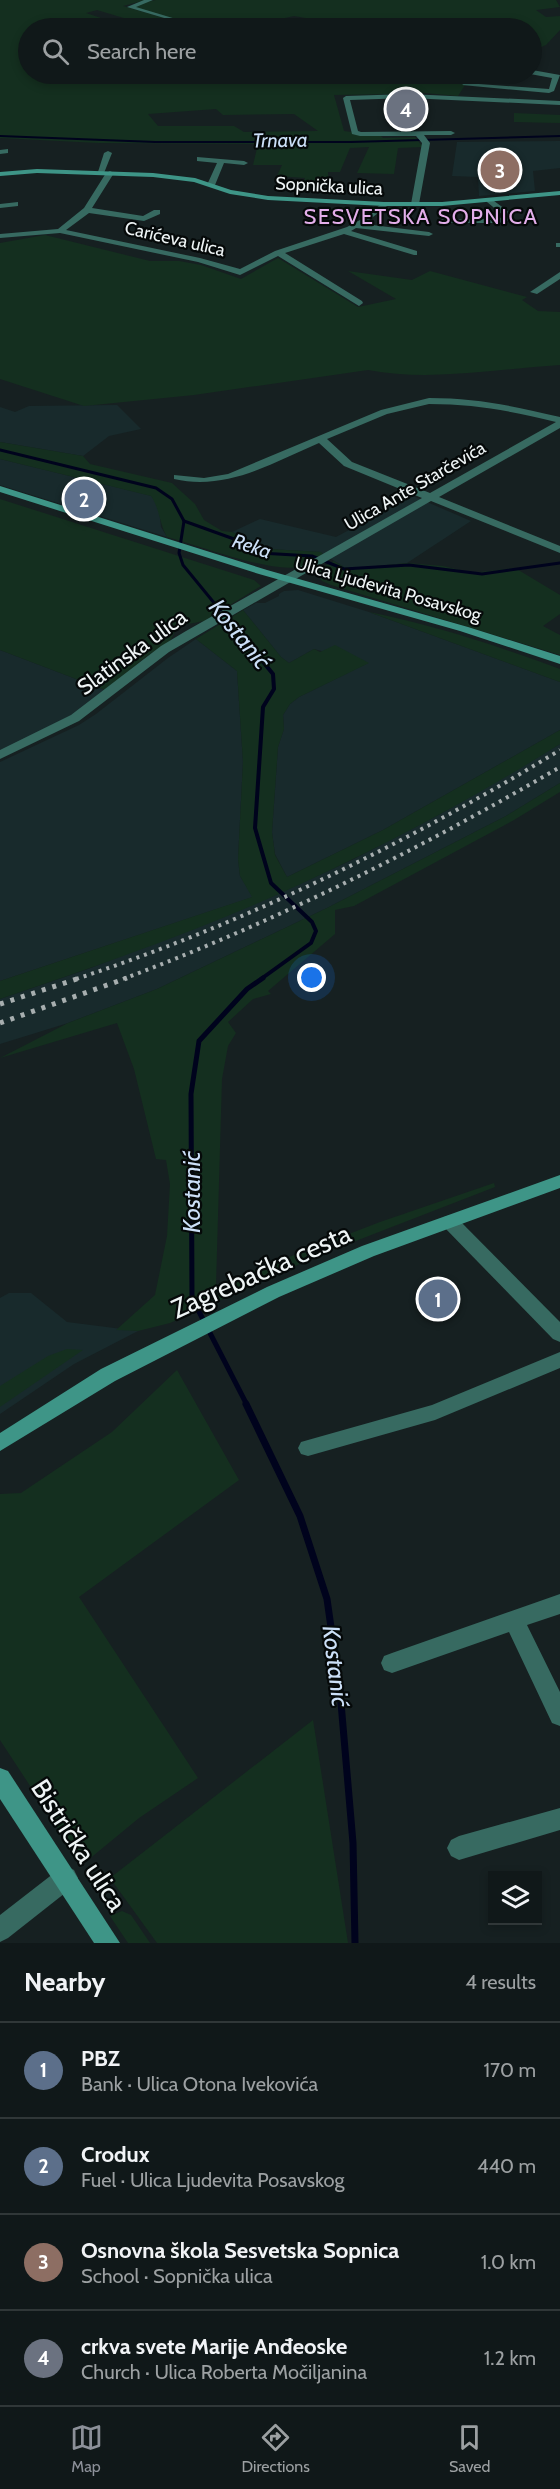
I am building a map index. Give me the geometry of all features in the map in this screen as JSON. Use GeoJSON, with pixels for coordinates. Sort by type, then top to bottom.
{"type":"FeatureCollection","features":[{"type":"Feature","properties":{"kind":"main road","name":"Sopnička ulica"},"geometry":{"type":"LineString","coordinates":[[0,174],[37,171],[110,173],[195,180],[268,198],[384,204],[490,200],[560,193]]}},
{"type":"Feature","properties":{"kind":"main road","name":"Ulica Ljudevita Posavskog"},"geometry":{"type":"LineString","coordinates":[[0,489],[287,579],[465,629],[560,660]]}},
{"type":"Feature","properties":{"kind":"main road","name":"Zagrebačka cesta"},"geometry":{"type":"LineString","coordinates":[[0,1443],[86,1388],[183,1336],[318,1272],[560,1180]]}},
{"type":"Feature","properties":{"kind":"main road","name":"Bistrička ulica"},"geometry":{"type":"LineString","coordinates":[[0,1779],[108,1943]]}},
{"type":"Feature","properties":{"kind":"street"},"geometry":{"type":"LineString","coordinates":[[150,0],[130,7],[168,18]]}},
{"type":"Feature","properties":{"kind":"street"},"geometry":{"type":"LineString","coordinates":[[546,74],[560,68]]}},
{"type":"Feature","properties":{"kind":"street"},"geometry":{"type":"LineString","coordinates":[[465,85],[552,90],[558,76],[542,73]]}},
{"type":"Feature","properties":{"kind":"street"},"geometry":{"type":"LineString","coordinates":[[451,133],[422,138],[366,135],[355,132],[346,98],[430,96],[560,103]]}},
{"type":"Feature","properties":{"kind":"street"},"geometry":{"type":"LineString","coordinates":[[415,204],[422,138]]}},
{"type":"Feature","properties":{"kind":"street"},"geometry":{"type":"LineString","coordinates":[[100,173],[108,153]]}},
{"type":"Feature","properties":{"kind":"street"},"geometry":{"type":"LineString","coordinates":[[200,159],[244,163]]}},
{"type":"Feature","properties":{"kind":"street"},"geometry":{"type":"LineString","coordinates":[[211,185],[221,161]]}},
{"type":"Feature","properties":{"kind":"street"},"geometry":{"type":"LineString","coordinates":[[60,231],[87,210],[110,173]]}},
{"type":"Feature","properties":{"kind":"street"},"geometry":{"type":"LineString","coordinates":[[442,222],[499,221],[510,217],[490,200]]}},
{"type":"Feature","properties":{"kind":"street"},"geometry":{"type":"LineString","coordinates":[[0,206],[15,204]]}},
{"type":"Feature","properties":{"kind":"street","name":"Carićeva ulica"},"geometry":{"type":"LineString","coordinates":[[0,236],[60,231],[200,260],[240,272],[278,253],[356,226],[376,214],[384,204]]}},
{"type":"Feature","properties":{"kind":"street"},"geometry":{"type":"LineString","coordinates":[[87,210],[144,219],[157,212]]}},
{"type":"Feature","properties":{"kind":"street","name":"Carićeva ulica"},"geometry":{"type":"LineString","coordinates":[[356,226],[429,234]]}},
{"type":"Feature","properties":{"kind":"street"},"geometry":{"type":"LineString","coordinates":[[344,231],[414,253]]}},
{"type":"Feature","properties":{"kind":"street"},"geometry":{"type":"LineString","coordinates":[[278,253],[358,303]]}},
{"type":"Feature","properties":{"kind":"street"},"geometry":{"type":"LineString","coordinates":[[534,292],[560,275]]}},
{"type":"Feature","properties":{"kind":"street"},"geometry":{"type":"LineString","coordinates":[[178,477],[204,481],[230,477],[384,412],[429,401],[468,401],[497,405],[560,422]]}},
{"type":"Feature","properties":{"kind":"street","name":"Ulica Ante Starčevića"},"geometry":{"type":"LineString","coordinates":[[287,579],[560,422]]}},
{"type":"Feature","properties":{"kind":"street"},"geometry":{"type":"LineString","coordinates":[[320,438],[348,464],[560,550]]}},
{"type":"Feature","properties":{"kind":"street","name":"Slatinska ulica"},"geometry":{"type":"LineString","coordinates":[[0,755],[75,718],[102,700],[165,649],[287,579]]}},
{"type":"Feature","properties":{"kind":"street"},"geometry":{"type":"LineString","coordinates":[[450,1222],[560,1334]]}},
{"type":"Feature","properties":{"kind":"street"},"geometry":{"type":"LineString","coordinates":[[308,1448],[435,1413],[560,1360]]}},
{"type":"Feature","properties":{"kind":"street"},"geometry":{"type":"LineString","coordinates":[[392,1663],[560,1604]]}},
{"type":"Feature","properties":{"kind":"street"},"geometry":{"type":"LineString","coordinates":[[514,1620],[560,1714]]}},
{"type":"Feature","properties":{"kind":"street"},"geometry":{"type":"LineString","coordinates":[[459,1848],[560,1819]]}},
{"type":"Feature","properties":{"kind":"street"},"geometry":{"type":"LineString","coordinates":[[0,1930],[66,1878]]}},
{"type":"Feature","properties":{"kind":"shaded area"},"geometry":{"type":"Polygon","coordinates":[[[560,141],[560,168],[533,171],[535,191],[479,196],[478,177],[452,176],[457,142],[560,141]]]}},
{"type":"Feature","properties":{"kind":"shaded area"},"geometry":{"type":"Polygon","coordinates":[[[117,405],[141,429],[109,436],[83,456],[0,442],[0,407],[15,412],[29,406],[117,405]]]}},
{"type":"Feature","properties":{"kind":"shaded area"},"geometry":{"type":"Polygon","coordinates":[[[0,459],[152,496],[159,508],[161,527],[167,537],[0,485],[0,459]]]}},
{"type":"Feature","properties":{"kind":"shaded area"},"geometry":{"type":"Polygon","coordinates":[[[413,496],[471,521],[407,563],[357,568],[344,567],[320,552],[268,549],[232,532],[260,519],[336,537],[413,496]]]}},
{"type":"Feature","properties":{"kind":"shaded area"},"geometry":{"type":"Polygon","coordinates":[[[298,590],[369,612],[560,682],[560,730],[383,830],[287,877],[275,854],[272,832],[278,747],[284,729],[283,715],[290,704],[299,697],[368,663],[314,649],[289,663],[281,657],[243,610],[256,603],[265,603],[284,591],[298,590]]]}},
{"type":"Feature","properties":{"kind":"shaded area"},"geometry":{"type":"Polygon","coordinates":[[[196,639],[237,671],[243,762],[238,859],[240,876],[253,897],[0,981],[0,762],[79,725],[196,639]]]}},
{"type":"Feature","properties":{"kind":"shaded area"},"geometry":{"type":"Polygon","coordinates":[[[0,650],[105,690],[70,717],[0,751],[0,650]]]}},
{"type":"Feature","properties":{"kind":"shaded area"},"geometry":{"type":"Polygon","coordinates":[[[560,744],[560,783],[506,816],[327,908],[157,989],[68,1023],[0,1044],[0,999],[88,969],[271,897],[352,860],[444,812],[560,744]]]}},
{"type":"Feature","properties":{"kind":"shaded area"},"geometry":{"type":"Polygon","coordinates":[[[9,1293],[31,1293],[67,1322],[138,1331],[74,1364],[0,1414],[0,1298],[9,1293]]]}},
{"type":"Feature","properties":{"kind":"green space"},"geometry":{"type":"Polygon","coordinates":[[[0,0],[146,0],[123,6],[164,18],[124,18],[97,10],[86,13],[101,18],[18,18],[18,84],[465,85],[458,96],[414,92],[334,95],[344,131],[383,138],[415,137],[423,147],[398,148],[394,174],[357,173],[369,147],[350,148],[340,172],[328,172],[329,186],[302,187],[305,178],[277,176],[282,165],[253,165],[258,144],[98,143],[0,138],[0,0]],[[216,109],[148,114],[158,126],[234,126],[244,132],[318,131],[294,114],[223,115],[216,109]]]}},
{"type":"Feature","properties":{"kind":"green space"},"geometry":{"type":"Polygon","coordinates":[[[156,0],[556,0],[560,7],[536,10],[546,17],[560,16],[560,30],[542,47],[542,18],[305,18],[294,16],[285,18],[170,18],[136,9],[133,5],[156,0]]]}},
{"type":"Feature","properties":{"kind":"green space"},"geometry":{"type":"Polygon","coordinates":[[[514,113],[560,115],[560,123],[514,122],[514,113]]]}},
{"type":"Feature","properties":{"kind":"green space"},"geometry":{"type":"Polygon","coordinates":[[[45,235],[150,261],[179,261],[201,265],[241,279],[278,258],[358,307],[396,299],[348,271],[412,280],[430,271],[527,297],[522,300],[538,311],[560,312],[560,365],[439,375],[368,370],[194,395],[84,406],[0,379],[0,243],[45,235]]]}},
{"type":"Feature","properties":{"kind":"green space"},"geometry":{"type":"Polygon","coordinates":[[[0,442],[83,456],[90,464],[172,483],[195,504],[204,520],[222,531],[232,532],[268,549],[321,552],[323,554],[308,564],[285,568],[252,562],[167,537],[151,496],[0,459],[0,442]]]}},
{"type":"Feature","properties":{"kind":"green space"},"geometry":{"type":"Polygon","coordinates":[[[0,499],[254,580],[261,586],[204,621],[183,625],[176,630],[170,641],[147,656],[105,690],[0,650],[0,499]]]}},
{"type":"Feature","properties":{"kind":"green space"},"geometry":{"type":"Polygon","coordinates":[[[334,561],[344,567],[357,568],[407,563],[443,566],[472,573],[515,568],[560,595],[560,614],[543,626],[560,635],[560,655],[322,581],[317,573],[318,570],[334,561]]]}},
{"type":"Feature","properties":{"kind":"green space"},"geometry":{"type":"Polygon","coordinates":[[[243,610],[281,657],[289,663],[314,649],[320,652],[335,645],[369,663],[299,697],[290,704],[283,715],[284,729],[278,747],[272,832],[275,855],[287,877],[383,830],[560,730],[560,744],[455,806],[309,880],[171,938],[0,999],[0,981],[252,897],[240,876],[238,859],[243,762],[237,671],[196,639],[243,610]]]}},
{"type":"Feature","properties":{"kind":"green space"},"geometry":{"type":"Polygon","coordinates":[[[369,612],[466,637],[560,669],[560,682],[369,612]]]}},
{"type":"Feature","properties":{"kind":"green space"},"geometry":{"type":"Polygon","coordinates":[[[560,783],[560,792],[514,820],[354,906],[335,910],[335,934],[268,991],[271,994],[253,999],[228,1022],[236,1033],[228,1046],[222,1079],[216,1285],[380,1222],[494,1183],[495,1187],[317,1256],[170,1323],[138,1331],[116,1330],[155,1295],[167,1236],[170,1184],[166,1160],[156,1159],[134,1069],[117,1023],[0,1058],[68,1023],[157,989],[327,908],[506,816],[560,783]]]}},
{"type":"Feature","properties":{"kind":"green space"},"geometry":{"type":"Polygon","coordinates":[[[67,1349],[83,1350],[0,1407],[0,1386],[48,1356],[67,1349]]]}},
{"type":"Feature","properties":{"kind":"green space"},"geometry":{"type":"Polygon","coordinates":[[[177,1370],[239,1480],[79,1597],[198,1778],[139,1818],[82,1865],[0,1740],[0,1494],[21,1493],[112,1432],[177,1370]]]}},
{"type":"Feature","properties":{"kind":"green space"},"geometry":{"type":"Polygon","coordinates":[[[313,1720],[348,1943],[157,1943],[110,1878],[313,1720]]]}},
{"type":"Feature","properties":{"kind":"green space"},"geometry":{"type":"Polygon","coordinates":[[[122,1911],[131,1915],[150,1943],[128,1943],[110,1916],[122,1911]]]}},
{"type":"Feature","properties":{"kind":"building"},"geometry":{"type":"Polygon","coordinates":[[[400,101],[424,103],[408,115],[395,114],[400,101]]]}},
{"type":"Feature","properties":{"kind":"building"},"geometry":{"type":"Polygon","coordinates":[[[80,492],[100,498],[87,507],[67,501],[80,492]]]}},
{"type":"Feature","properties":{"kind":"waterway","name":"Trnava"},"geometry":{"type":"LineString","coordinates":[[0,136],[155,142],[351,142],[560,136]]}},
{"type":"Feature","properties":{"kind":"waterway","name":"Reka"},"geometry":{"type":"LineString","coordinates":[[0,450],[156,488],[172,499],[184,521]]}},
{"type":"Feature","properties":{"kind":"waterway","name":"Reka"},"geometry":{"type":"LineString","coordinates":[[184,521],[234,539],[260,553],[312,556],[344,569],[409,565],[482,574],[560,563]]}},
{"type":"Feature","properties":{"kind":"waterway","name":"Kostanić"},"geometry":{"type":"LineString","coordinates":[[184,521],[179,553],[183,565],[247,643]]}},
{"type":"Feature","properties":{"kind":"waterway","name":"Kostanić"},"geometry":{"type":"LineString","coordinates":[[246,641],[273,674],[274,689],[263,707],[255,828],[271,883],[312,922],[316,931],[311,943],[261,979]]}},
{"type":"Feature","properties":{"kind":"waterway","name":"Kostanić"},"geometry":{"type":"LineString","coordinates":[[247,1405],[192,1298],[191,1094],[199,1041],[247,989],[263,978]]}},
{"type":"Feature","properties":{"kind":"waterway","name":"Kostanić"},"geometry":{"type":"LineString","coordinates":[[246,1404],[300,1516],[327,1599],[340,1691],[353,1843],[355,1943]]}},
{"type":"Feature","properties":{"kind":"railway"},"geometry":{"type":"LineString","coordinates":[[76,979],[202,933],[324,878],[444,817],[560,750]]}},
{"type":"Feature","properties":{"kind":"railway"},"geometry":{"type":"LineString","coordinates":[[123,979],[236,933],[346,882],[454,827],[560,767]]}},
{"type":"Feature","properties":{"kind":"railway"},"geometry":{"type":"LineString","coordinates":[[0,1004],[80,978]]}},
{"type":"Feature","properties":{"kind":"railway"},"geometry":{"type":"LineString","coordinates":[[0,1023],[127,978]]}},
{"type":"Feature","properties":{"kind":"place","name":"crkva svete Marije Anđeoske"},"geometry":{"type":"Point","coordinates":[406,109]}},
{"type":"Feature","properties":{"kind":"place","name":"Osnovna škola Sesvetska Sopnica"},"geometry":{"type":"Point","coordinates":[500,170]}},
{"type":"Feature","properties":{"kind":"place","name":"Crodux"},"geometry":{"type":"Point","coordinates":[84,499]}},
{"type":"Feature","properties":{"kind":"place","name":"PBZ"},"geometry":{"type":"Point","coordinates":[438,1299]}},
{"type":"Feature","properties":{"kind":"district","name":"SESVETSKA SOPNICA"},"geometry":{"type":"Point","coordinates":[421,216]}}]}
